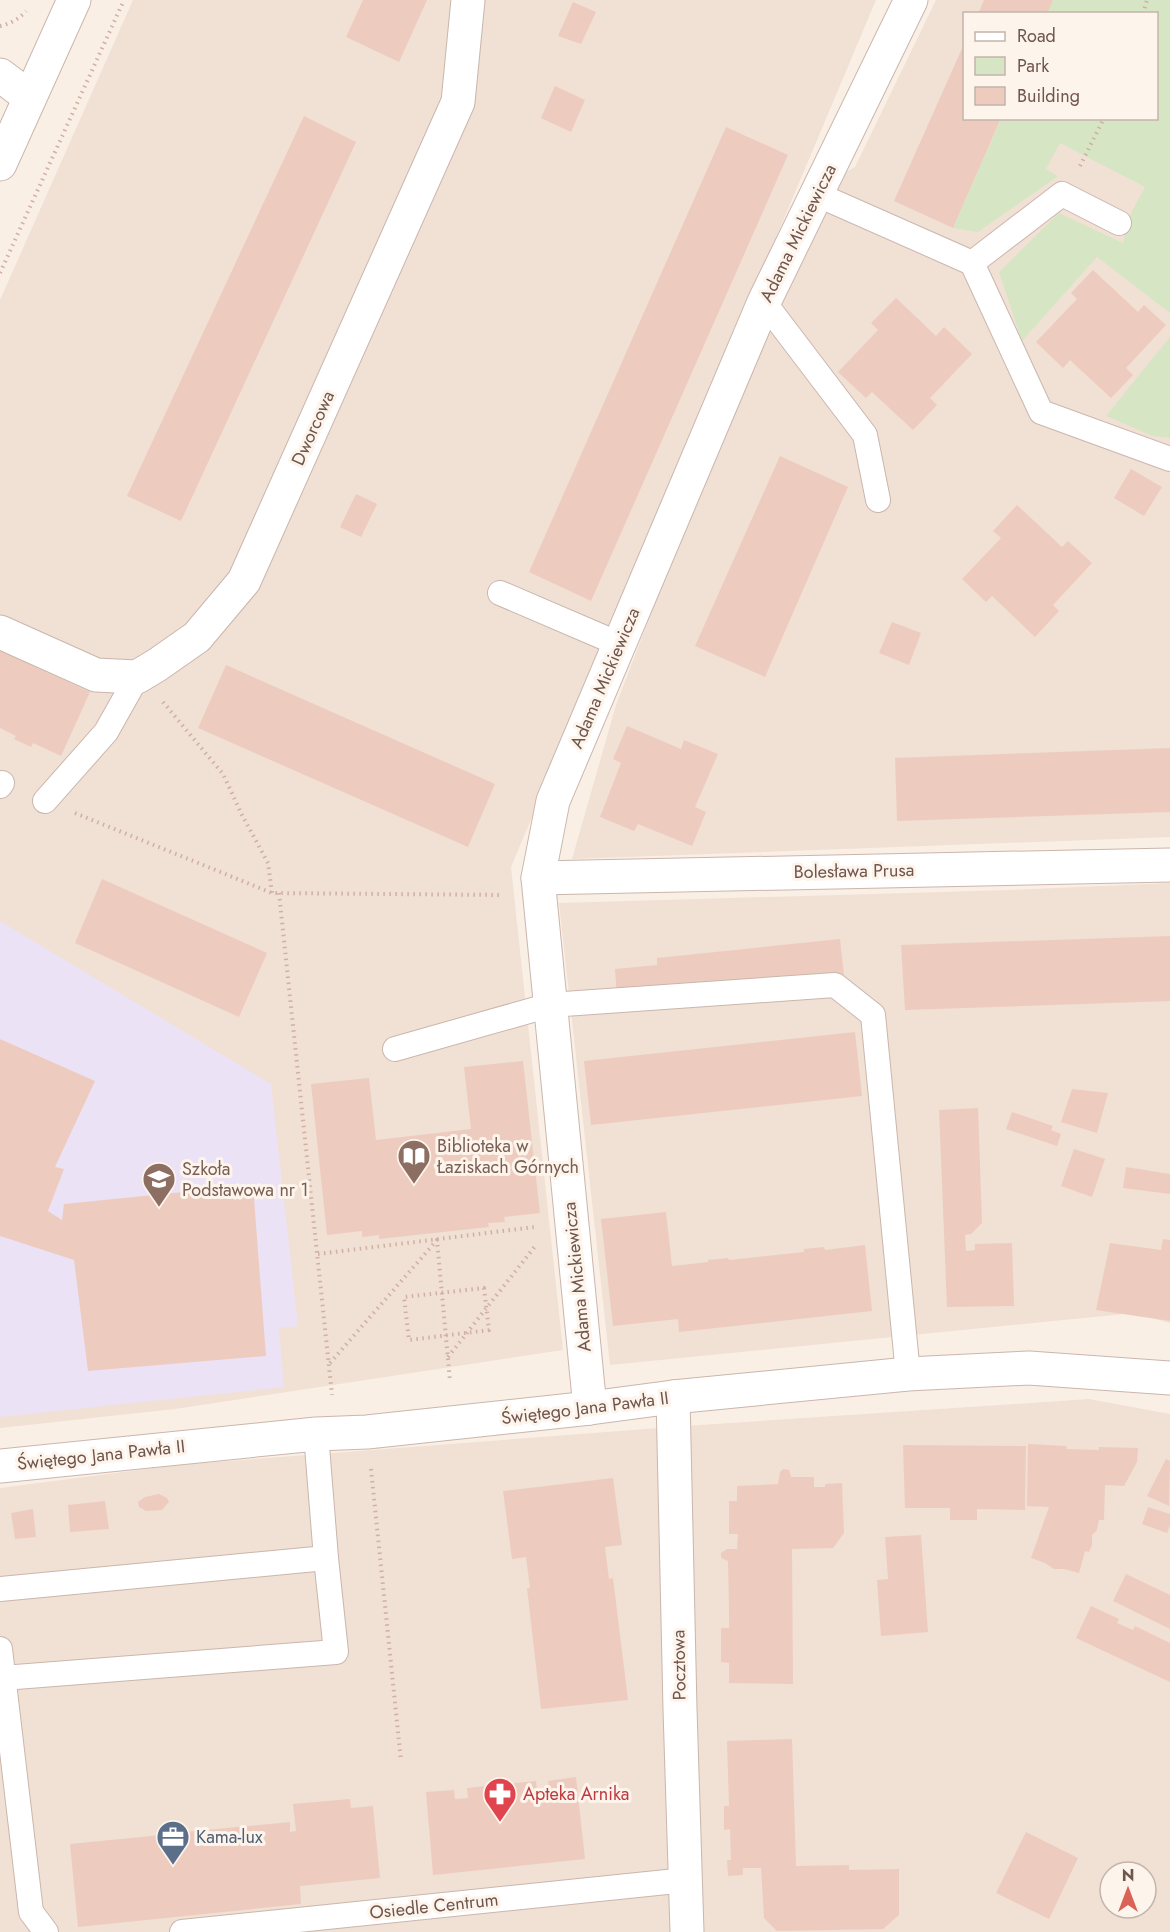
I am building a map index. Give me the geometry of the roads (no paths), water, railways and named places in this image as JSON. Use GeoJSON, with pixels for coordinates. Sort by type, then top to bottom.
{"type":"FeatureCollection","features":[{"type":"Feature","properties":{"kind":"street"},"geometry":{"type":"LineString","coordinates":[[0,164],[74,0]]}},
{"type":"Feature","properties":{"kind":"street","name":"Dworcowa"},"geometry":{"type":"LineString","coordinates":[[137,677],[197,637],[244,581],[458,102],[468,0]]}},
{"type":"Feature","properties":{"kind":"street","name":"Adama Mickiewicza"},"geometry":{"type":"LineString","coordinates":[[590,1408],[561,1214],[550,1005],[538,887],[553,801],[764,302],[911,0]]}},
{"type":"Feature","properties":{"kind":"street"},"geometry":{"type":"LineString","coordinates":[[0,75],[29,97]]}},
{"type":"Feature","properties":{"kind":"street"},"geometry":{"type":"LineString","coordinates":[[0,632],[96,675],[137,677]]}},
{"type":"Feature","properties":{"kind":"street","name":"Bolesława Prusa"},"geometry":{"type":"LineString","coordinates":[[538,887],[1170,865]]}},
{"type":"Feature","properties":{"kind":"street","name":"Świętego Jana Pawła II"},"geometry":{"type":"LineString","coordinates":[[0,1466],[316,1434],[367,1432],[674,1397],[908,1374],[1029,1368],[1170,1378]]}},
{"type":"Feature","properties":{"kind":"street","name":"Pocztowa"},"geometry":{"type":"LineString","coordinates":[[674,1397],[687,1932]]}},
{"type":"Feature","properties":{"kind":"lane"},"geometry":{"type":"LineString","coordinates":[[816,194],[972,262],[1041,412],[1170,459]]}},
{"type":"Feature","properties":{"kind":"lane"},"geometry":{"type":"LineString","coordinates":[[972,262],[1062,194],[1119,223]]}},
{"type":"Feature","properties":{"kind":"lane"},"geometry":{"type":"LineString","coordinates":[[764,302],[865,435],[878,500]]}},
{"type":"Feature","properties":{"kind":"lane"},"geometry":{"type":"LineString","coordinates":[[500,593],[619,644]]}},
{"type":"Feature","properties":{"kind":"lane"},"geometry":{"type":"LineString","coordinates":[[45,801],[106,732],[137,677]]}},
{"type":"Feature","properties":{"kind":"lane"},"geometry":{"type":"LineString","coordinates":[[395,1049],[550,1005],[835,985],[873,1015],[908,1374]]}},
{"type":"Feature","properties":{"kind":"lane"},"geometry":{"type":"LineString","coordinates":[[3,1678],[336,1652],[316,1434]]}},
{"type":"Feature","properties":{"kind":"lane"},"geometry":{"type":"LineString","coordinates":[[0,1589],[326,1558]]}},
{"type":"Feature","properties":{"kind":"lane"},"geometry":{"type":"LineString","coordinates":[[0,1649],[31,1912],[45,1932]]}},
{"type":"Feature","properties":{"kind":"lane","name":"Osiedle Centrum"},"geometry":{"type":"LineString","coordinates":[[182,1932],[686,1880]]}},
{"type":"Feature","properties":{"kind":"place","name":"Biblioteka w Łaziskach Górnych"},"geometry":{"type":"Point","coordinates":[414,1185]}},
{"type":"Feature","properties":{"kind":"place","name":"Szkoła Podstawowa nr 1"},"geometry":{"type":"Point","coordinates":[159,1208]}},
{"type":"Feature","properties":{"kind":"place","name":"Apteka Arnika"},"geometry":{"type":"Point","coordinates":[500,1823]}},
{"type":"Feature","properties":{"kind":"place","name":"Kama-lux"},"geometry":{"type":"Point","coordinates":[173,1866]}}]}
